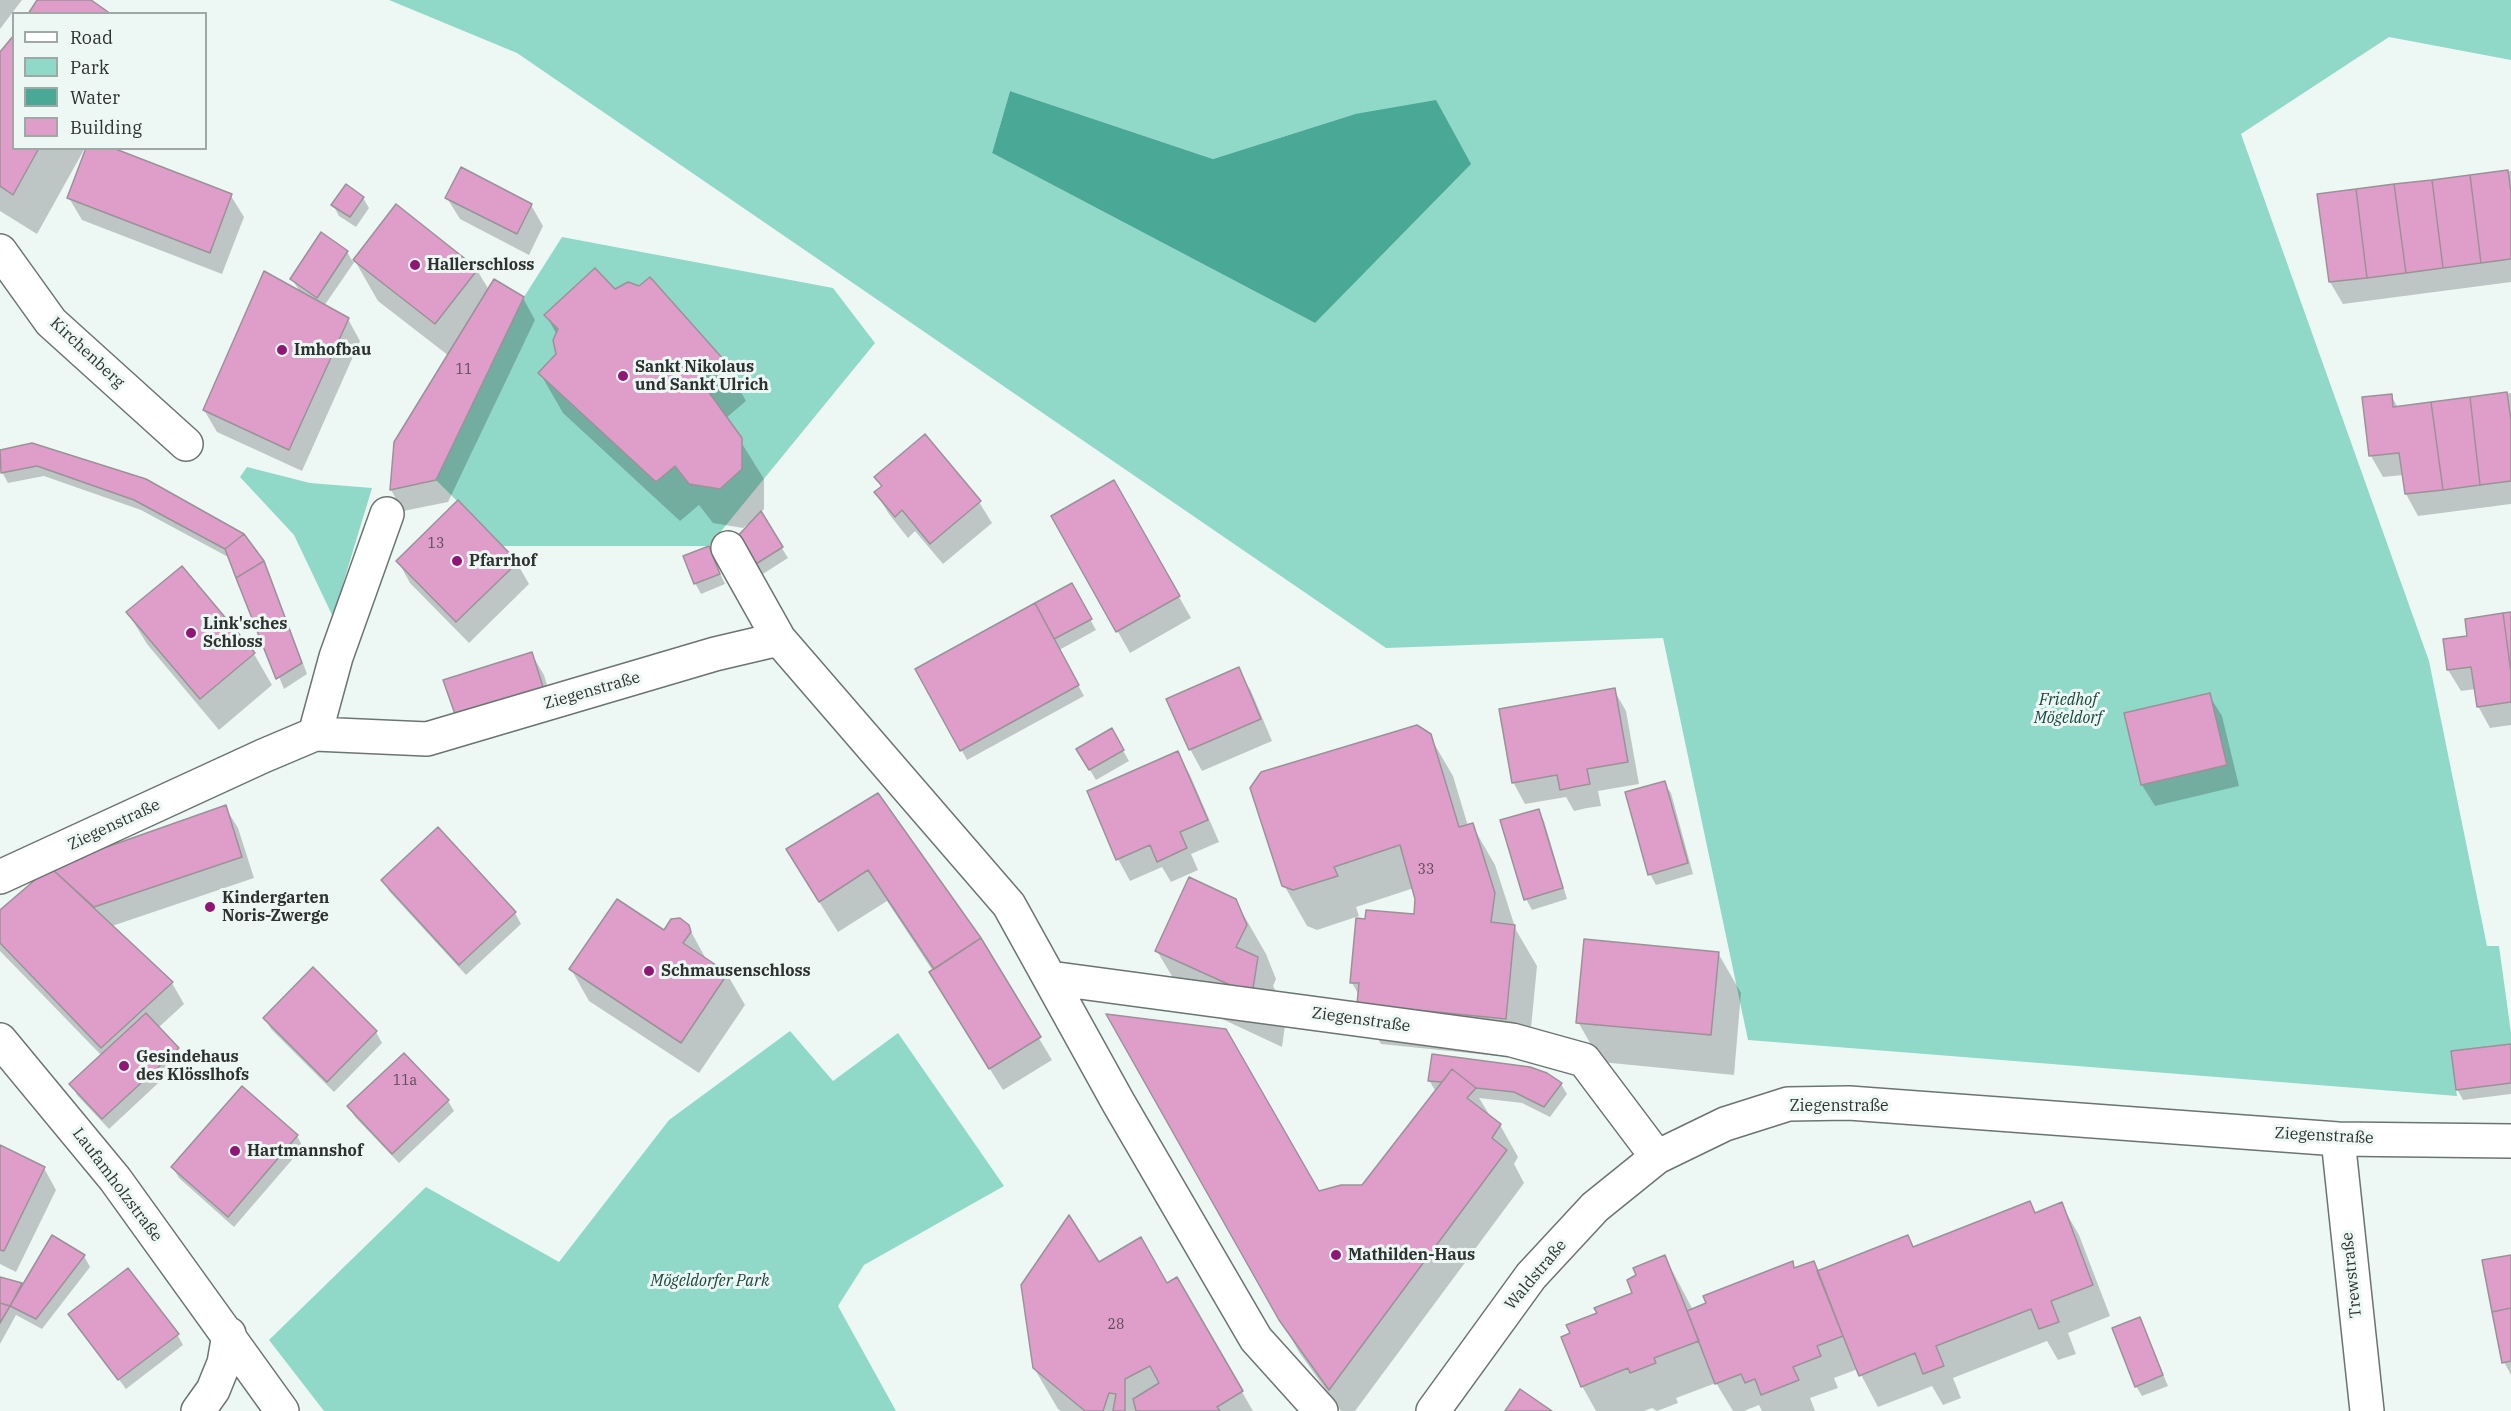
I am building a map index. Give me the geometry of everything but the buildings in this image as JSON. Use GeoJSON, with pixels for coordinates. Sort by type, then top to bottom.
{"type":"FeatureCollection","features":[{"type":"Feature","properties":{"kind":"street","name":"Kirchenberg"},"geometry":{"type":"LineString","coordinates":[[0,252],[51,322],[186,444]]}},
{"type":"Feature","properties":{"kind":"street"},"geometry":{"type":"LineString","coordinates":[[315,734],[336,657],[387,514]]}},
{"type":"Feature","properties":{"kind":"street"},"geometry":{"type":"LineString","coordinates":[[728,548],[779,639],[1009,905],[1118,1102],[1256,1339],[1321,1411]]}},
{"type":"Feature","properties":{"kind":"street","name":"Ziegenstraße"},"geometry":{"type":"LineString","coordinates":[[0,878],[315,734],[427,739],[715,654],[779,639]]}},
{"type":"Feature","properties":{"kind":"street","name":"Ziegenstraße"},"geometry":{"type":"LineString","coordinates":[[1050,978],[1512,1040],[1584,1060],[1657,1156],[1725,1124],[1788,1104],[1850,1103],[2338,1139],[2511,1141]]}},
{"type":"Feature","properties":{"kind":"street","name":"Laufamholzstraße"},"geometry":{"type":"LineString","coordinates":[[0,1040],[115,1179],[229,1334],[282,1411]]}},
{"type":"Feature","properties":{"kind":"street","name":"Trewstraße"},"geometry":{"type":"LineString","coordinates":[[2338,1139],[2367,1411]]}},
{"type":"Feature","properties":{"kind":"street","name":"Waldstraße"},"geometry":{"type":"LineString","coordinates":[[1433,1411],[1532,1276],[1595,1207],[1657,1156]]}},
{"type":"Feature","properties":{"kind":"street"},"geometry":{"type":"LineString","coordinates":[[198,1411],[213,1390],[224,1363],[229,1334]]}},
{"type":"Feature","properties":{"kind":"green space","name":"Friedhof Mögeldorf"},"geometry":{"type":"Polygon","coordinates":[[[389,0],[2511,0],[2511,60],[2389,37],[2241,134],[2429,661],[2487,946],[2499,946],[2511,1033],[2511,1083],[2456,1090],[2457,1096],[1748,1040],[1663,638],[1386,648],[517,53],[389,0]],[[1010,91],[992,153],[1315,323],[1355,114],[1213,159],[1010,91]]]}},
{"type":"Feature","properties":{"kind":"green space"},"geometry":{"type":"Polygon","coordinates":[[[562,237],[833,288],[875,343],[709,546],[502,546],[436,480],[524,297],[562,237]],[[594,269],[544,315],[558,329],[553,340],[556,354],[538,373],[656,482],[675,466],[742,438],[700,380],[724,360],[639,286],[628,282],[615,289],[594,269]]]}},
{"type":"Feature","properties":{"kind":"green space"},"geometry":{"type":"Polygon","coordinates":[[[247,467],[310,483],[372,488],[333,617],[294,535],[240,477],[247,467]]]}},
{"type":"Feature","properties":{"kind":"green space","name":"Mögeldorfer Park"},"geometry":{"type":"Polygon","coordinates":[[[790,1031],[833,1081],[898,1033],[1004,1186],[864,1265],[838,1306],[896,1411],[324,1411],[269,1340],[426,1187],[559,1262],[669,1120],[790,1031]]]}},
{"type":"Feature","properties":{"kind":"water"},"geometry":{"type":"Polygon","coordinates":[[[1010,91],[1213,159],[1355,114],[1436,100],[1471,164],[1315,323],[992,153],[1010,91]]]}},
{"type":"Feature","properties":{"kind":"place","name":"Hallerschloss"},"geometry":{"type":"Point","coordinates":[415,265]}},
{"type":"Feature","properties":{"kind":"place","name":"Imhofbau"},"geometry":{"type":"Point","coordinates":[282,350]}},
{"type":"Feature","properties":{"kind":"place","name":"Sankt Nikolaus und Sankt Ulrich"},"geometry":{"type":"Point","coordinates":[623,376]}},
{"type":"Feature","properties":{"kind":"place","name":"Pfarrhof"},"geometry":{"type":"Point","coordinates":[457,561]}},
{"type":"Feature","properties":{"kind":"place","name":"Link'sches Schloss"},"geometry":{"type":"Point","coordinates":[191,633]}},
{"type":"Feature","properties":{"kind":"place","name":"Kindergarten Noris-Zwerge"},"geometry":{"type":"Point","coordinates":[210,907]}},
{"type":"Feature","properties":{"kind":"place","name":"Schmausenschloss"},"geometry":{"type":"Point","coordinates":[649,971]}},
{"type":"Feature","properties":{"kind":"place","name":"Gesindehaus des Klösslhofs"},"geometry":{"type":"Point","coordinates":[124,1066]}},
{"type":"Feature","properties":{"kind":"place","name":"Hartmannshof"},"geometry":{"type":"Point","coordinates":[235,1151]}},
{"type":"Feature","properties":{"kind":"place","name":"Mathilden-Haus"},"geometry":{"type":"Point","coordinates":[1336,1255]}}]}
